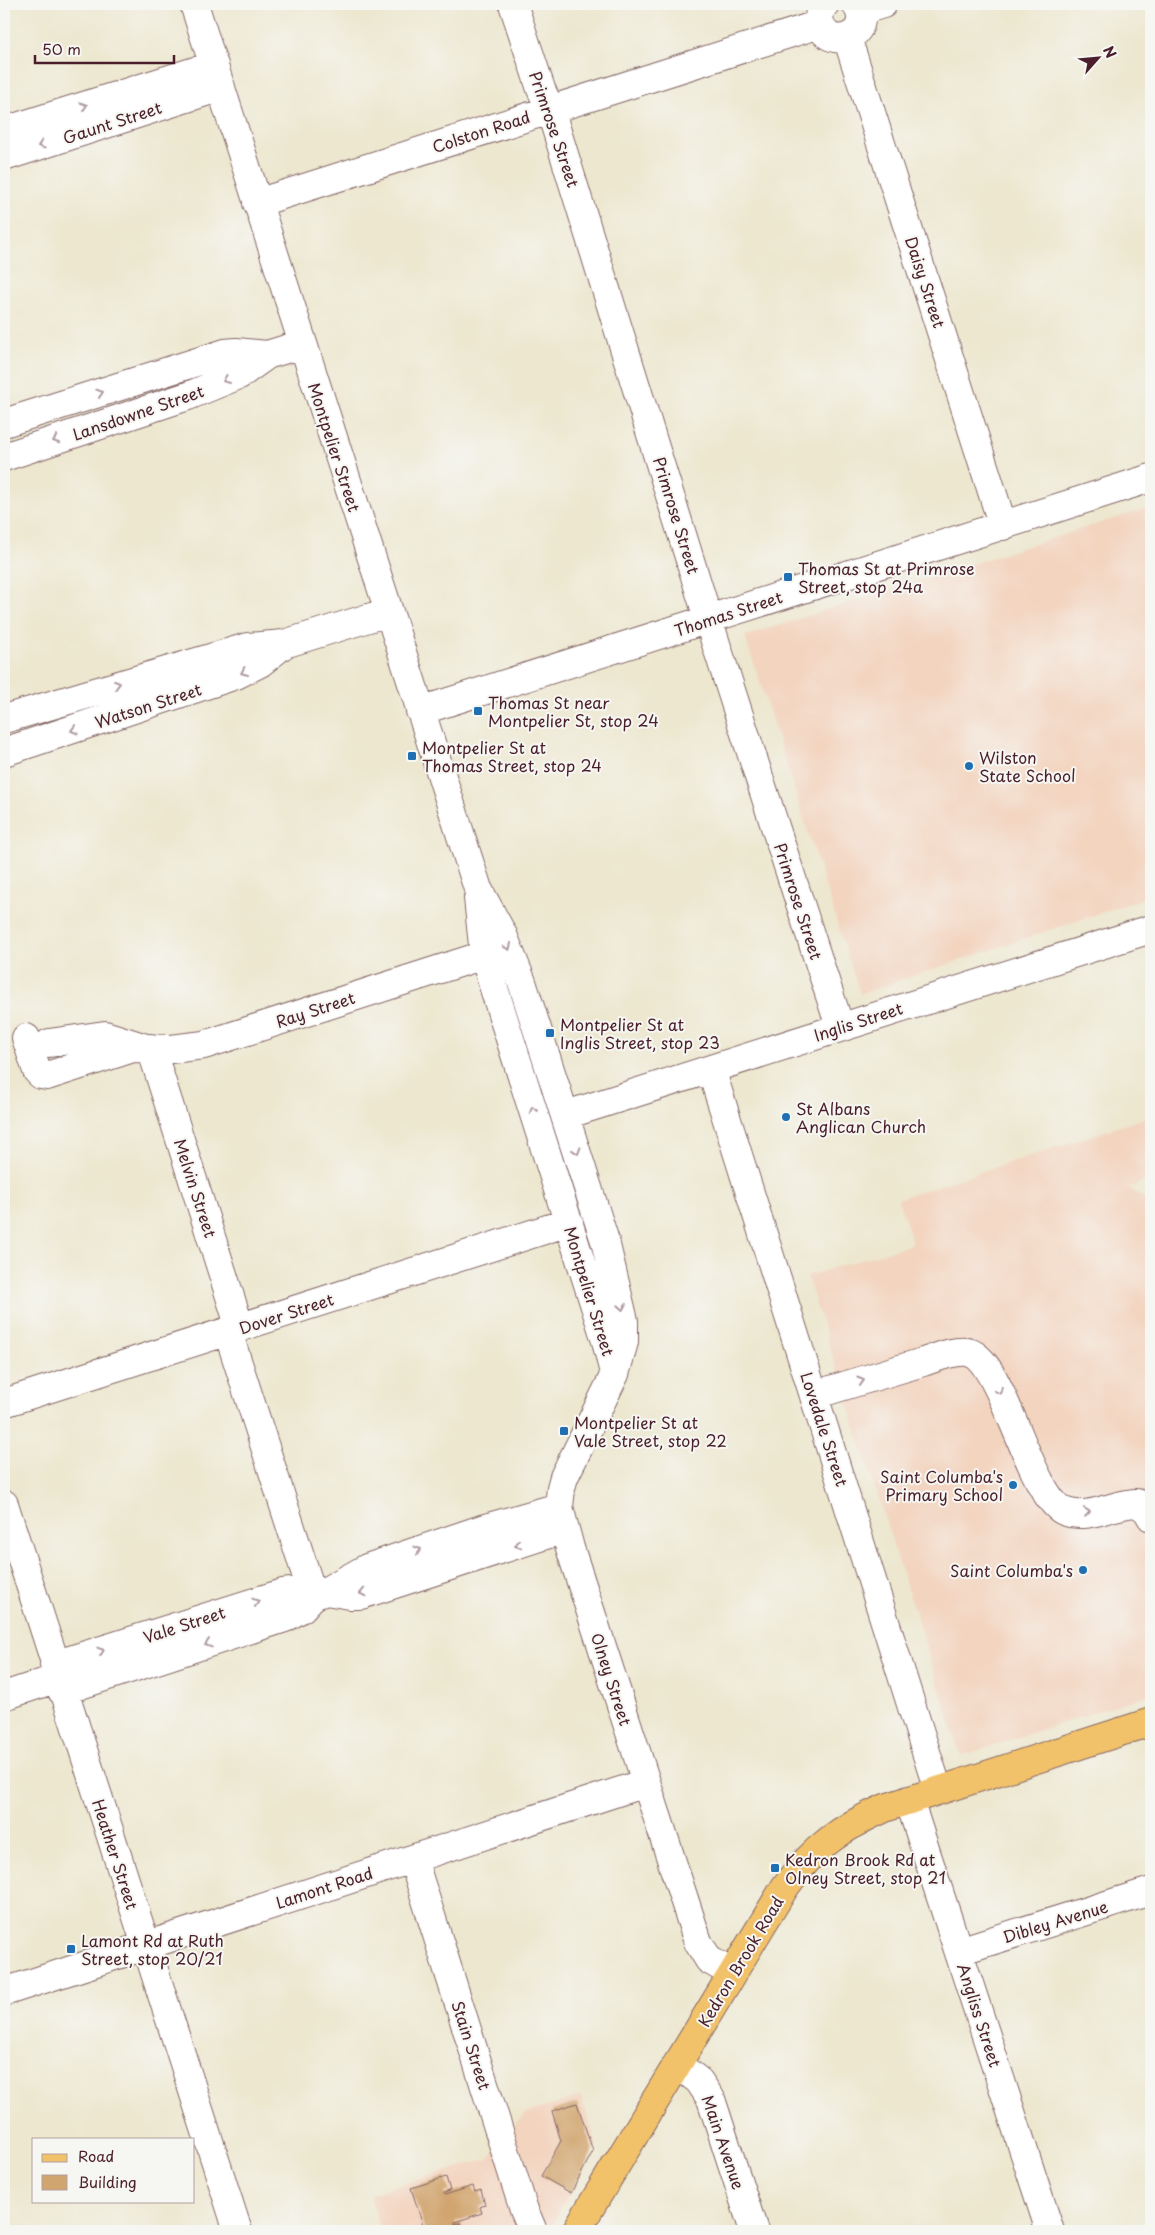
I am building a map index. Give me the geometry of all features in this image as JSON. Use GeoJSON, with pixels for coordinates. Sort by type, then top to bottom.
{"type":"FeatureCollection","features":[{"type":"Feature","properties":{"kind":"main road","name":"Kedron Brook Road"},"geometry":{"type":"LineString","coordinates":[[576,2231],[785,1886],[812,1854],[846,1827],[868,1816],[938,1790],[1151,1722]]}},
{"type":"Feature","properties":{"kind":"street","name":"Montpelier Street"},"geometry":{"type":"LineString","coordinates":[[194,4],[478,889],[503,935],[522,982],[605,1241],[623,1311],[624,1342],[615,1374]]}},
{"type":"Feature","properties":{"kind":"street","name":"Primrose Street"},"geometry":{"type":"LineString","coordinates":[[514,4],[541,89],[550,109],[709,620],[840,1027]]}},
{"type":"Feature","properties":{"kind":"street"},"geometry":{"type":"LineString","coordinates":[[822,14],[824,32],[831,37],[847,38],[859,27],[866,6]]}},
{"type":"Feature","properties":{"kind":"street","name":"Colston Road"},"geometry":{"type":"LineString","coordinates":[[258,203],[550,109],[822,14]]}},
{"type":"Feature","properties":{"kind":"street","name":"Daisy Street"},"geometry":{"type":"LineString","coordinates":[[847,38],[1003,526]]}},
{"type":"Feature","properties":{"kind":"street","name":"Gaunt Street"},"geometry":{"type":"LineString","coordinates":[[4,131],[217,76]]}},
{"type":"Feature","properties":{"kind":"street","name":"Gaunt Street"},"geometry":{"type":"LineString","coordinates":[[4,157],[217,76]]}},
{"type":"Feature","properties":{"kind":"street","name":"Lansdowne Street"},"geometry":{"type":"LineString","coordinates":[[4,457],[207,389],[239,374],[267,355],[302,344]]}},
{"type":"Feature","properties":{"kind":"street","name":"Lansdowne Street"},"geometry":{"type":"LineString","coordinates":[[4,423],[225,353],[236,352],[267,355]]}},
{"type":"Feature","properties":{"kind":"street","name":"Thomas Street"},"geometry":{"type":"LineString","coordinates":[[420,712],[1151,478]]}},
{"type":"Feature","properties":{"kind":"street","name":"Watson Street"},"geometry":{"type":"LineString","coordinates":[[4,719],[248,647],[284,644],[388,612]]}},
{"type":"Feature","properties":{"kind":"street","name":"Watson Street"},"geometry":{"type":"LineString","coordinates":[[4,752],[236,675],[260,663],[284,644]]}},
{"type":"Feature","properties":{"kind":"street","name":"Montpelier Street"},"geometry":{"type":"LineString","coordinates":[[478,889],[484,955],[606,1340],[615,1374]]}},
{"type":"Feature","properties":{"kind":"street","name":"Inglis Street"},"geometry":{"type":"LineString","coordinates":[[566,1115],[1151,929]]}},
{"type":"Feature","properties":{"kind":"street","name":"Ray Street"},"geometry":{"type":"LineString","coordinates":[[37,1040],[37,1071],[45,1076],[123,1051],[148,1048],[182,1049],[204,1045],[484,955]]}},
{"type":"Feature","properties":{"kind":"street","name":"Melvin Street"},"geometry":{"type":"LineString","coordinates":[[148,1048],[234,1330],[320,1593]]}},
{"type":"Feature","properties":{"kind":"street","name":"Lovedale Street"},"geometry":{"type":"LineString","coordinates":[[711,1069],[938,1790]]}},
{"type":"Feature","properties":{"kind":"street","name":"Dover Street"},"geometry":{"type":"LineString","coordinates":[[4,1403],[569,1222]]}},
{"type":"Feature","properties":{"kind":"street"},"geometry":{"type":"LineString","coordinates":[[814,1395],[946,1355],[970,1352],[976,1355],[989,1372],[1042,1485],[1055,1505],[1066,1512],[1081,1514],[1137,1503],[1147,1510],[1151,1517]]}},
{"type":"Feature","properties":{"kind":"street","name":"Olney Street"},"geometry":{"type":"LineString","coordinates":[[615,1374],[564,1477],[562,1518],[698,1942],[710,1960],[732,1973]]}},
{"type":"Feature","properties":{"kind":"street","name":"Heather Street"},"geometry":{"type":"LineString","coordinates":[[4,1504],[58,1678],[238,2231]]}},
{"type":"Feature","properties":{"kind":"street","name":"Vale Street"},"geometry":{"type":"LineString","coordinates":[[4,1696],[58,1678],[283,1593],[300,1591],[361,1595],[562,1518]]}},
{"type":"Feature","properties":{"kind":"street","name":"Lamont Road"},"geometry":{"type":"LineString","coordinates":[[4,1992],[646,1783]]}},
{"type":"Feature","properties":{"kind":"street","name":"Angliss Street"},"geometry":{"type":"LineString","coordinates":[[910,1800],[1050,2231]]}},
{"type":"Feature","properties":{"kind":"street","name":"Stain Street"},"geometry":{"type":"LineString","coordinates":[[413,1859],[524,2210],[533,2231]]}},
{"type":"Feature","properties":{"kind":"street","name":"Dibley Avenue"},"geometry":{"type":"LineString","coordinates":[[959,1951],[1151,1891]]}},
{"type":"Feature","properties":{"kind":"street","name":"Main Avenue"},"geometry":{"type":"LineString","coordinates":[[677,2064],[699,2081],[711,2099],[754,2231]]}},
{"type":"Feature","properties":{"kind":"shaded area","name":"Wilston State School"},"geometry":{"type":"Polygon","coordinates":[[[1151,507],[1151,896],[860,994],[745,636],[1151,507]]]}},
{"type":"Feature","properties":{"kind":"shaded area","name":"Saint Columba's Primary School"},"geometry":{"type":"Polygon","coordinates":[[[1151,1116],[1151,1179],[1127,1188],[1151,1201],[1151,1694],[961,1756],[807,1276],[913,1244],[898,1199],[1151,1116]]]}},
{"type":"Feature","properties":{"kind":"shaded area"},"geometry":{"type":"Polygon","coordinates":[[[581,2096],[597,2146],[549,2231],[381,2231],[370,2194],[488,2159],[524,2114],[581,2096]]]}},
{"type":"Feature","properties":{"kind":"building"},"geometry":{"type":"Polygon","coordinates":[[[577,2103],[593,2151],[571,2193],[541,2176],[561,2141],[552,2111],[577,2103]]]}},
{"type":"Feature","properties":{"kind":"building"},"geometry":{"type":"Polygon","coordinates":[[[446,2177],[450,2191],[444,2193],[445,2195],[473,2186],[475,2192],[481,2190],[485,2205],[480,2207],[482,2213],[455,2222],[455,2224],[461,2223],[463,2231],[425,2231],[411,2188],[446,2177]]]}},
{"type":"Feature","properties":{"kind":"place","name":"Thomas St at Primrose Street, stop 24a"},"geometry":{"type":"Point","coordinates":[788,577]}},
{"type":"Feature","properties":{"kind":"place","name":"Thomas St near Montpelier St, stop 24"},"geometry":{"type":"Point","coordinates":[478,711]}},
{"type":"Feature","properties":{"kind":"place","name":"Montpelier St at Thomas Street, stop 24"},"geometry":{"type":"Point","coordinates":[412,756]}},
{"type":"Feature","properties":{"kind":"place","name":"Wilston State School"},"geometry":{"type":"Point","coordinates":[969,766]}},
{"type":"Feature","properties":{"kind":"place","name":"Montpelier St at Inglis Street, stop 23"},"geometry":{"type":"Point","coordinates":[550,1033]}},
{"type":"Feature","properties":{"kind":"place","name":"St Albans Anglican Church"},"geometry":{"type":"Point","coordinates":[786,1117]}},
{"type":"Feature","properties":{"kind":"place","name":"Montpelier St at Vale Street, stop 22"},"geometry":{"type":"Point","coordinates":[564,1431]}},
{"type":"Feature","properties":{"kind":"place","name":"Saint Columba's Primary School"},"geometry":{"type":"Point","coordinates":[1013,1485]}},
{"type":"Feature","properties":{"kind":"place","name":"Saint Columba's"},"geometry":{"type":"Point","coordinates":[1083,1570]}},
{"type":"Feature","properties":{"kind":"place","name":"Kedron Brook Rd at Olney Street, stop 21"},"geometry":{"type":"Point","coordinates":[775,1868]}},
{"type":"Feature","properties":{"kind":"place","name":"Lamont Rd at Ruth Street, stop 20/21"},"geometry":{"type":"Point","coordinates":[71,1949]}}]}
